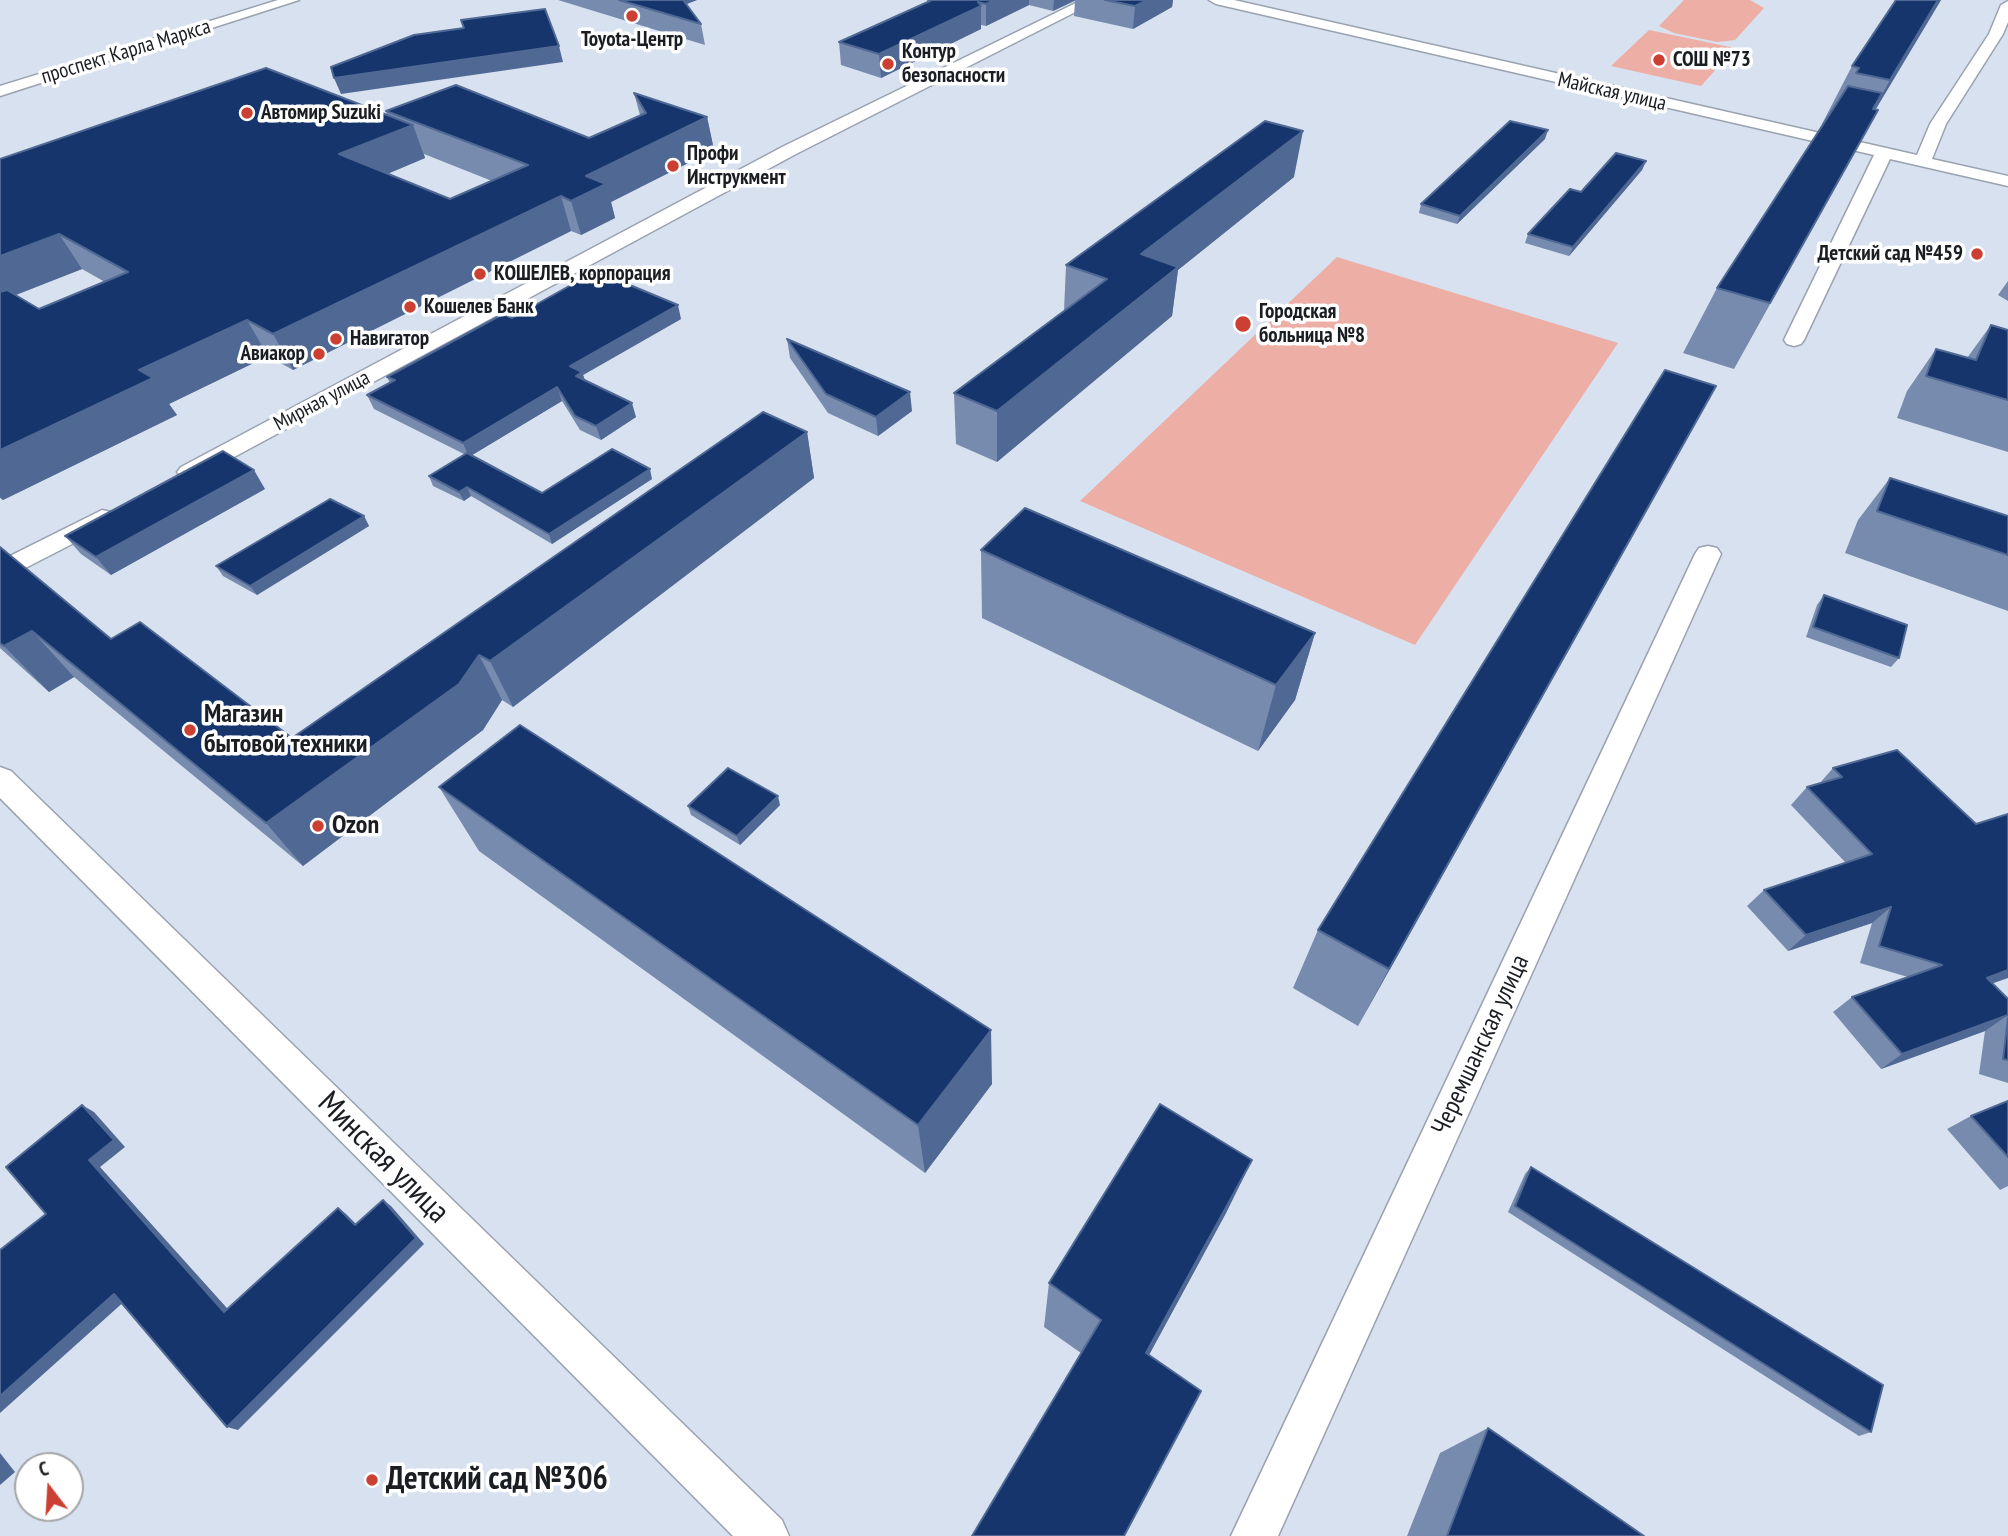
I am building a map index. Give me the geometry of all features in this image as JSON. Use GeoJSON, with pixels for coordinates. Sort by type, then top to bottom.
{"type":"FeatureCollection","features":[{"type":"Feature","properties":{"kind":"street","name":"проспект Карла Маркса"},"geometry":{"type":"LineString","coordinates":[[0,91],[292,0]]}},
{"type":"Feature","properties":{"kind":"street","name":"Мирная улица"},"geometry":{"type":"LineString","coordinates":[[173,480],[790,150],[1092,0]]}},
{"type":"Feature","properties":{"kind":"street","name":"Майская улица"},"geometry":{"type":"LineString","coordinates":[[1216,0],[2008,181]]}},
{"type":"Feature","properties":{"kind":"street"},"geometry":{"type":"LineString","coordinates":[[1922,162],[1938,124],[1996,34],[2008,5]]}},
{"type":"Feature","properties":{"kind":"street"},"geometry":{"type":"LineString","coordinates":[[1794,340],[1884,153]]}},
{"type":"Feature","properties":{"kind":"street"},"geometry":{"type":"LineString","coordinates":[[0,572],[124,507]]}},
{"type":"Feature","properties":{"kind":"street","name":"Черемшанская улица"},"geometry":{"type":"LineString","coordinates":[[1254,1536],[1708,554]]}},
{"type":"Feature","properties":{"kind":"street","name":"Минская улица"},"geometry":{"type":"LineString","coordinates":[[0,779],[766,1536]]}},
{"type":"Feature","properties":{"kind":"shaded area"},"geometry":{"type":"Polygon","coordinates":[[[1684,0],[1750,0],[1764,8],[1735,40],[1717,42],[1674,33],[1659,26],[1684,0]]]}},
{"type":"Feature","properties":{"kind":"shaded area"},"geometry":{"type":"Polygon","coordinates":[[[1649,30],[1735,48],[1701,86],[1611,66],[1649,30]]]}},
{"type":"Feature","properties":{"kind":"shaded area"},"geometry":{"type":"Polygon","coordinates":[[[1337,257],[1618,343],[1415,645],[1080,501],[1337,257]]]}},
{"type":"Feature","properties":{"kind":"building"},"geometry":{"type":"Polygon","coordinates":[[[619,0],[683,0],[701,24],[619,0]]]}},
{"type":"Feature","properties":{"kind":"building"},"geometry":{"type":"Polygon","coordinates":[[[932,0],[994,0],[986,4],[978,2],[981,6],[879,54],[839,42],[932,0]]]}},
{"type":"Feature","properties":{"kind":"building"},"geometry":{"type":"Polygon","coordinates":[[[1105,0],[1147,0],[1135,6],[1105,0]]]}},
{"type":"Feature","properties":{"kind":"building"},"geometry":{"type":"Polygon","coordinates":[[[1896,0],[1938,0],[1890,80],[1856,73],[1859,68],[1852,66],[1896,0]]]}},
{"type":"Feature","properties":{"kind":"building"},"geometry":{"type":"Polygon","coordinates":[[[545,9],[559,46],[334,78],[331,67],[414,35],[464,28],[461,20],[545,9]]]}},
{"type":"Feature","properties":{"kind":"building"},"geometry":{"type":"Polygon","coordinates":[[[266,68],[413,125],[339,154],[450,199],[528,165],[386,111],[456,85],[589,138],[646,113],[634,93],[707,117],[586,176],[606,184],[571,201],[561,196],[273,334],[247,320],[139,370],[153,378],[0,450],[0,292],[7,290],[39,309],[128,272],[59,234],[0,256],[0,159],[266,68]]]}},
{"type":"Feature","properties":{"kind":"building"},"geometry":{"type":"Polygon","coordinates":[[[1848,86],[1882,93],[1873,109],[1878,110],[1770,303],[1717,288],[1848,86]]]}},
{"type":"Feature","properties":{"kind":"building"},"geometry":{"type":"Polygon","coordinates":[[[1265,121],[1303,131],[1141,254],[1178,267],[997,411],[954,393],[1107,279],[1066,265],[1265,121]]]}},
{"type":"Feature","properties":{"kind":"building"},"geometry":{"type":"Polygon","coordinates":[[[1510,121],[1548,130],[1460,216],[1421,204],[1510,121]]]}},
{"type":"Feature","properties":{"kind":"building"},"geometry":{"type":"Polygon","coordinates":[[[1616,153],[1646,161],[1573,247],[1528,234],[1570,189],[1581,192],[1616,153]]]}},
{"type":"Feature","properties":{"kind":"building"},"geometry":{"type":"Polygon","coordinates":[[[596,271],[678,305],[570,366],[582,372],[576,376],[632,403],[596,426],[575,416],[557,387],[463,443],[367,395],[395,380],[387,377],[503,314],[512,318],[596,271]]]}},
{"type":"Feature","properties":{"kind":"building"},"geometry":{"type":"Polygon","coordinates":[[[1991,325],[2008,330],[2008,400],[1926,376],[1936,349],[1976,360],[1991,325]]]}},
{"type":"Feature","properties":{"kind":"building"},"geometry":{"type":"Polygon","coordinates":[[[787,339],[910,392],[876,417],[826,394],[787,339]]]}},
{"type":"Feature","properties":{"kind":"building"},"geometry":{"type":"Polygon","coordinates":[[[1665,370],[1716,386],[1389,969],[1318,930],[1665,370]]]}},
{"type":"Feature","properties":{"kind":"building"},"geometry":{"type":"Polygon","coordinates":[[[763,412],[807,432],[490,661],[479,655],[459,684],[266,823],[32,631],[4,646],[0,643],[0,547],[111,639],[140,622],[292,738],[763,412]]]}},
{"type":"Feature","properties":{"kind":"building"},"geometry":{"type":"Polygon","coordinates":[[[612,449],[650,469],[549,534],[467,487],[459,492],[429,476],[467,453],[542,493],[612,449]]]}},
{"type":"Feature","properties":{"kind":"building"},"geometry":{"type":"Polygon","coordinates":[[[223,451],[254,470],[96,557],[65,536],[223,451]]]}},
{"type":"Feature","properties":{"kind":"building"},"geometry":{"type":"Polygon","coordinates":[[[1890,478],[2008,516],[2008,555],[1877,511],[1890,478]]]}},
{"type":"Feature","properties":{"kind":"building"},"geometry":{"type":"Polygon","coordinates":[[[330,499],[364,516],[250,586],[216,566],[330,499]]]}},
{"type":"Feature","properties":{"kind":"building"},"geometry":{"type":"Polygon","coordinates":[[[1025,508],[1315,633],[1276,685],[981,550],[1025,508]]]}},
{"type":"Feature","properties":{"kind":"building"},"geometry":{"type":"Polygon","coordinates":[[[1824,595],[1907,625],[1899,658],[1813,627],[1824,595]]]}},
{"type":"Feature","properties":{"kind":"building"},"geometry":{"type":"Polygon","coordinates":[[[520,725],[991,1030],[918,1125],[439,787],[520,725]]]}},
{"type":"Feature","properties":{"kind":"building"},"geometry":{"type":"Polygon","coordinates":[[[1897,750],[1976,824],[2008,814],[2008,970],[1987,978],[2008,999],[2008,1015],[1902,1054],[1852,997],[1942,965],[1879,946],[1891,907],[1806,935],[1764,890],[1872,854],[1807,787],[1842,777],[1833,768],[1897,750]]]}},
{"type":"Feature","properties":{"kind":"building"},"geometry":{"type":"Polygon","coordinates":[[[728,768],[778,796],[737,836],[688,806],[728,768]]]}},
{"type":"Feature","properties":{"kind":"building"},"geometry":{"type":"Polygon","coordinates":[[[2008,1018],[2008,1060],[2003,1059],[2008,1018]]]}},
{"type":"Feature","properties":{"kind":"building"},"geometry":{"type":"Polygon","coordinates":[[[2008,1101],[2008,1157],[1971,1116],[2008,1101]]]}},
{"type":"Feature","properties":{"kind":"building"},"geometry":{"type":"Polygon","coordinates":[[[1160,1104],[1252,1160],[1146,1353],[1201,1391],[1124,1536],[972,1536],[1101,1320],[1049,1283],[1160,1104]]]}},
{"type":"Feature","properties":{"kind":"building"},"geometry":{"type":"Polygon","coordinates":[[[82,1105],[114,1140],[89,1160],[224,1312],[338,1208],[355,1225],[383,1200],[416,1238],[227,1427],[114,1294],[0,1396],[0,1250],[46,1214],[6,1167],[82,1105]]]}},
{"type":"Feature","properties":{"kind":"building"},"geometry":{"type":"Polygon","coordinates":[[[1531,1167],[1883,1385],[1871,1432],[1515,1206],[1531,1167]]]}},
{"type":"Feature","properties":{"kind":"building"},"geometry":{"type":"Polygon","coordinates":[[[1488,1428],[1644,1536],[1447,1536],[1488,1428]]]}},
{"type":"Feature","properties":{"kind":"place","name":"Toyota-Центр"},"geometry":{"type":"Point","coordinates":[632,16]}},
{"type":"Feature","properties":{"kind":"place","name":"СОШ №73"},"geometry":{"type":"Point","coordinates":[1659,60]}},
{"type":"Feature","properties":{"kind":"place","name":"Контур безопасности"},"geometry":{"type":"Point","coordinates":[888,64]}},
{"type":"Feature","properties":{"kind":"place","name":"Автомир Suzuki"},"geometry":{"type":"Point","coordinates":[247,113]}},
{"type":"Feature","properties":{"kind":"place","name":"Профи Инструкмент"},"geometry":{"type":"Point","coordinates":[673,166]}},
{"type":"Feature","properties":{"kind":"place","name":"Детский сад №459"},"geometry":{"type":"Point","coordinates":[1977,254]}},
{"type":"Feature","properties":{"kind":"place","name":"КОШЕЛЕВ, корпорация"},"geometry":{"type":"Point","coordinates":[480,274]}},
{"type":"Feature","properties":{"kind":"place","name":"Кошелев Банк"},"geometry":{"type":"Point","coordinates":[410,307]}},
{"type":"Feature","properties":{"kind":"place","name":"Городская больница №8"},"geometry":{"type":"Point","coordinates":[1243,324]}},
{"type":"Feature","properties":{"kind":"place","name":"Навигатор"},"geometry":{"type":"Point","coordinates":[336,339]}},
{"type":"Feature","properties":{"kind":"place","name":"Авиакор"},"geometry":{"type":"Point","coordinates":[319,354]}},
{"type":"Feature","properties":{"kind":"place","name":"Магазин бытовой техники"},"geometry":{"type":"Point","coordinates":[190,730]}},
{"type":"Feature","properties":{"kind":"place","name":"Ozon"},"geometry":{"type":"Point","coordinates":[318,826]}},
{"type":"Feature","properties":{"kind":"place","name":"Детский сад №306"},"geometry":{"type":"Point","coordinates":[372,1480]}}]}
